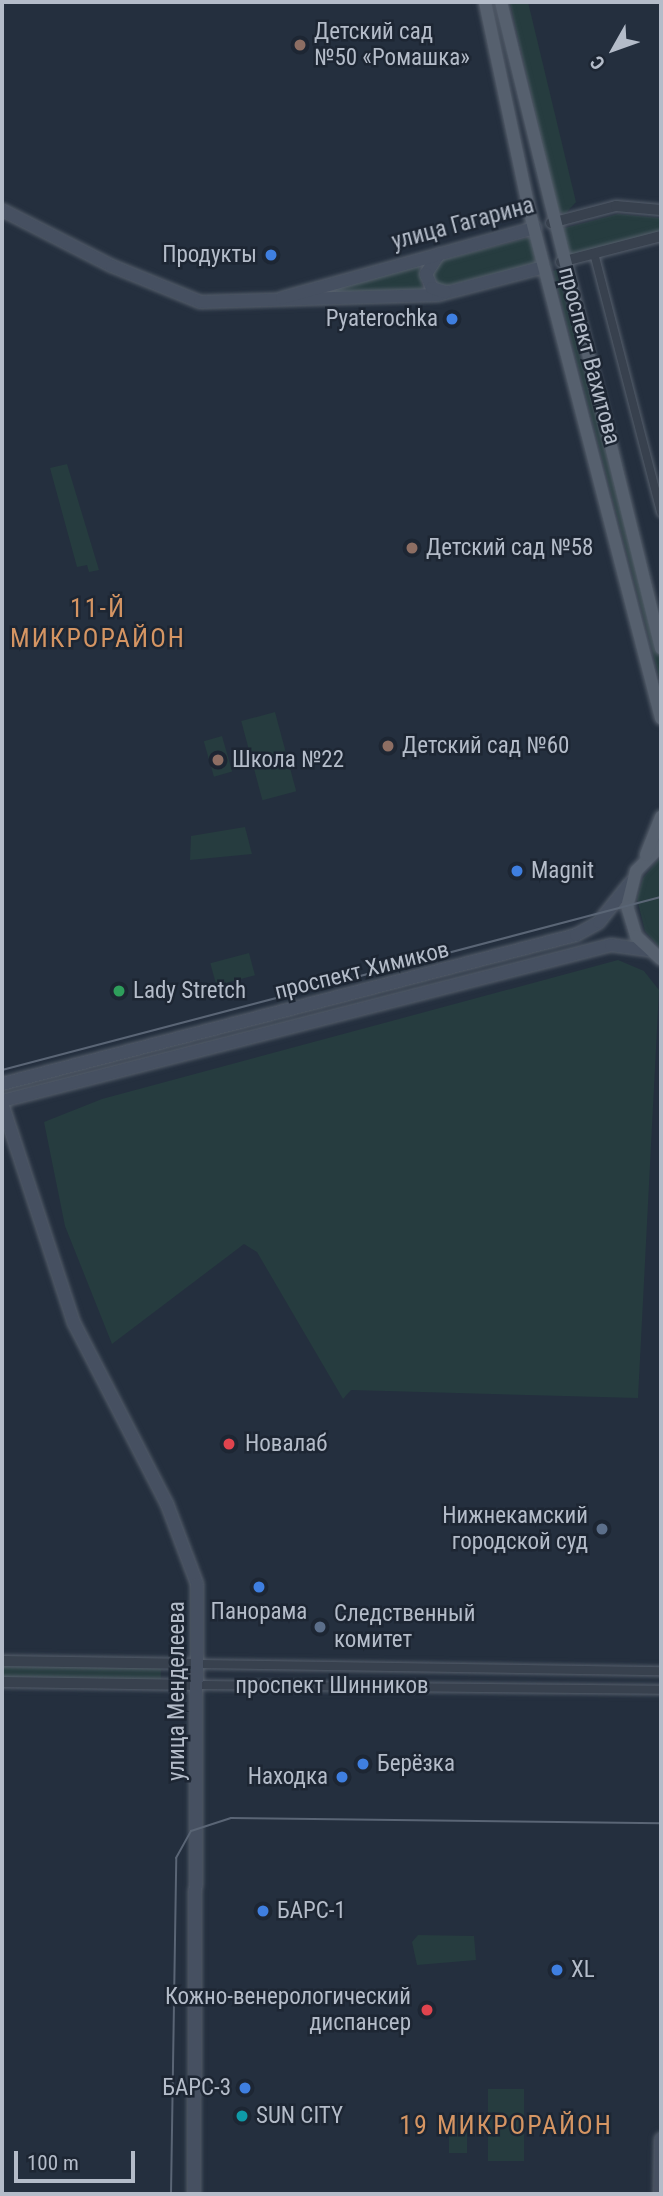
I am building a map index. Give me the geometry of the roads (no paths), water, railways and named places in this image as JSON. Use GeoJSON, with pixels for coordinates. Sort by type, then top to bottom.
{"type":"FeatureCollection","features":[{"type":"Feature","properties":{"kind":"main road","name":"проспект Вахитова"},"geometry":{"type":"LineString","coordinates":[[485,2],[544,267],[661,718]]}},
{"type":"Feature","properties":{"kind":"main road","name":"проспект Вахитова"},"geometry":{"type":"LineString","coordinates":[[500,2],[551,223],[661,648]]}},
{"type":"Feature","properties":{"kind":"main road","name":"улица Гагарина"},"geometry":{"type":"LineString","coordinates":[[2,210],[193,299],[278,300],[452,291],[561,262]]}},
{"type":"Feature","properties":{"kind":"main road","name":"улица Гагарина"},"geometry":{"type":"LineString","coordinates":[[278,300],[551,223]]}},
{"type":"Feature","properties":{"kind":"main road"},"geometry":{"type":"LineString","coordinates":[[441,252],[428,263],[426,278],[435,290],[452,291]]}},
{"type":"Feature","properties":{"kind":"main road"},"geometry":{"type":"LineString","coordinates":[[657,957],[629,915],[630,883],[643,862],[661,817]]}},
{"type":"Feature","properties":{"kind":"main road"},"geometry":{"type":"LineString","coordinates":[[643,862],[661,846]]}},
{"type":"Feature","properties":{"kind":"main road","name":"проспект Химиков"},"geometry":{"type":"LineString","coordinates":[[2,1084],[576,935],[599,922],[630,883]]}},
{"type":"Feature","properties":{"kind":"main road","name":"проспект Химиков"},"geometry":{"type":"LineString","coordinates":[[2,1102],[611,944],[657,957]]}},
{"type":"Feature","properties":{"kind":"main road"},"geometry":{"type":"LineString","coordinates":[[189,1037],[194,1053]]}},
{"type":"Feature","properties":{"kind":"main road","name":"улица Менделеева"},"geometry":{"type":"LineString","coordinates":[[2,1102],[74,1323],[192,1567],[199,1664],[194,2194]]}},
{"type":"Feature","properties":{"kind":"main road"},"geometry":{"type":"LineString","coordinates":[[660,2194],[661,2139]]}},
{"type":"Feature","properties":{"kind":"street","name":"улица Гагарина"},"geometry":{"type":"LineString","coordinates":[[551,223],[616,206],[661,209]]}},
{"type":"Feature","properties":{"kind":"street"},"geometry":{"type":"LineString","coordinates":[[648,208],[661,216]]}},
{"type":"Feature","properties":{"kind":"street","name":"улица Гагарина"},"geometry":{"type":"LineString","coordinates":[[561,262],[660,236]]}},
{"type":"Feature","properties":{"kind":"street"},"geometry":{"type":"LineString","coordinates":[[594,253],[661,513]]}},
{"type":"Feature","properties":{"kind":"street","name":"проспект Шинников"},"geometry":{"type":"LineString","coordinates":[[2,1661],[661,1671]]}},
{"type":"Feature","properties":{"kind":"street"},"geometry":{"type":"LineString","coordinates":[[172,1664],[172,1685]]}},
{"type":"Feature","properties":{"kind":"street"},"geometry":{"type":"LineString","coordinates":[[497,1669],[497,1688]]}},
{"type":"Feature","properties":{"kind":"street","name":"проспект Шинников"},"geometry":{"type":"LineString","coordinates":[[2,1682],[661,1690]]}},
{"type":"Feature","properties":{"kind":"tram line"},"geometry":{"type":"LineString","coordinates":[[2,1070],[661,897]]}},
{"type":"Feature","properties":{"kind":"tram line"},"geometry":{"type":"LineString","coordinates":[[171,2194],[176,1858],[191,1831],[231,1818],[661,1823]]}},
{"type":"Feature","properties":{"kind":"place","name":"Детский сад №50 «Ромашка»"},"geometry":{"type":"Point","coordinates":[300,45]}},
{"type":"Feature","properties":{"kind":"place","name":"Продукты"},"geometry":{"type":"Point","coordinates":[271,255]}},
{"type":"Feature","properties":{"kind":"place","name":"Pyaterochka"},"geometry":{"type":"Point","coordinates":[452,319]}},
{"type":"Feature","properties":{"kind":"place","name":"Детский сад №58"},"geometry":{"type":"Point","coordinates":[412,548]}},
{"type":"Feature","properties":{"kind":"place","name":"Детский сад №60"},"geometry":{"type":"Point","coordinates":[388,746]}},
{"type":"Feature","properties":{"kind":"place","name":"Школа №22"},"geometry":{"type":"Point","coordinates":[218,760]}},
{"type":"Feature","properties":{"kind":"place","name":"Magnit"},"geometry":{"type":"Point","coordinates":[517,871]}},
{"type":"Feature","properties":{"kind":"place","name":"Lady Stretch"},"geometry":{"type":"Point","coordinates":[119,991]}},
{"type":"Feature","properties":{"kind":"place","name":"Новалаб"},"geometry":{"type":"Point","coordinates":[229,1444]}},
{"type":"Feature","properties":{"kind":"place","name":"Нижнекамский городской суд"},"geometry":{"type":"Point","coordinates":[602,1529]}},
{"type":"Feature","properties":{"kind":"place","name":"Панорама"},"geometry":{"type":"Point","coordinates":[259,1587]}},
{"type":"Feature","properties":{"kind":"place","name":"Следственный комитет"},"geometry":{"type":"Point","coordinates":[320,1627]}},
{"type":"Feature","properties":{"kind":"place","name":"Берёзка"},"geometry":{"type":"Point","coordinates":[363,1764]}},
{"type":"Feature","properties":{"kind":"place","name":"Находка"},"geometry":{"type":"Point","coordinates":[342,1777]}},
{"type":"Feature","properties":{"kind":"place","name":"БАРС-1"},"geometry":{"type":"Point","coordinates":[263,1911]}},
{"type":"Feature","properties":{"kind":"place","name":"XL"},"geometry":{"type":"Point","coordinates":[557,1970]}},
{"type":"Feature","properties":{"kind":"place","name":"Кожно-венерологический диспансер"},"geometry":{"type":"Point","coordinates":[427,2010]}},
{"type":"Feature","properties":{"kind":"place","name":"БАРС-3"},"geometry":{"type":"Point","coordinates":[245,2088]}},
{"type":"Feature","properties":{"kind":"place","name":"SUN CITY"},"geometry":{"type":"Point","coordinates":[242,2116]}},
{"type":"Feature","properties":{"kind":"district","name":"11-Й МИКРОРАЙОН"},"geometry":{"type":"Point","coordinates":[98,624]}},
{"type":"Feature","properties":{"kind":"district","name":"19 МИКРОРАЙОН"},"geometry":{"type":"Point","coordinates":[506,2126]}}]}
